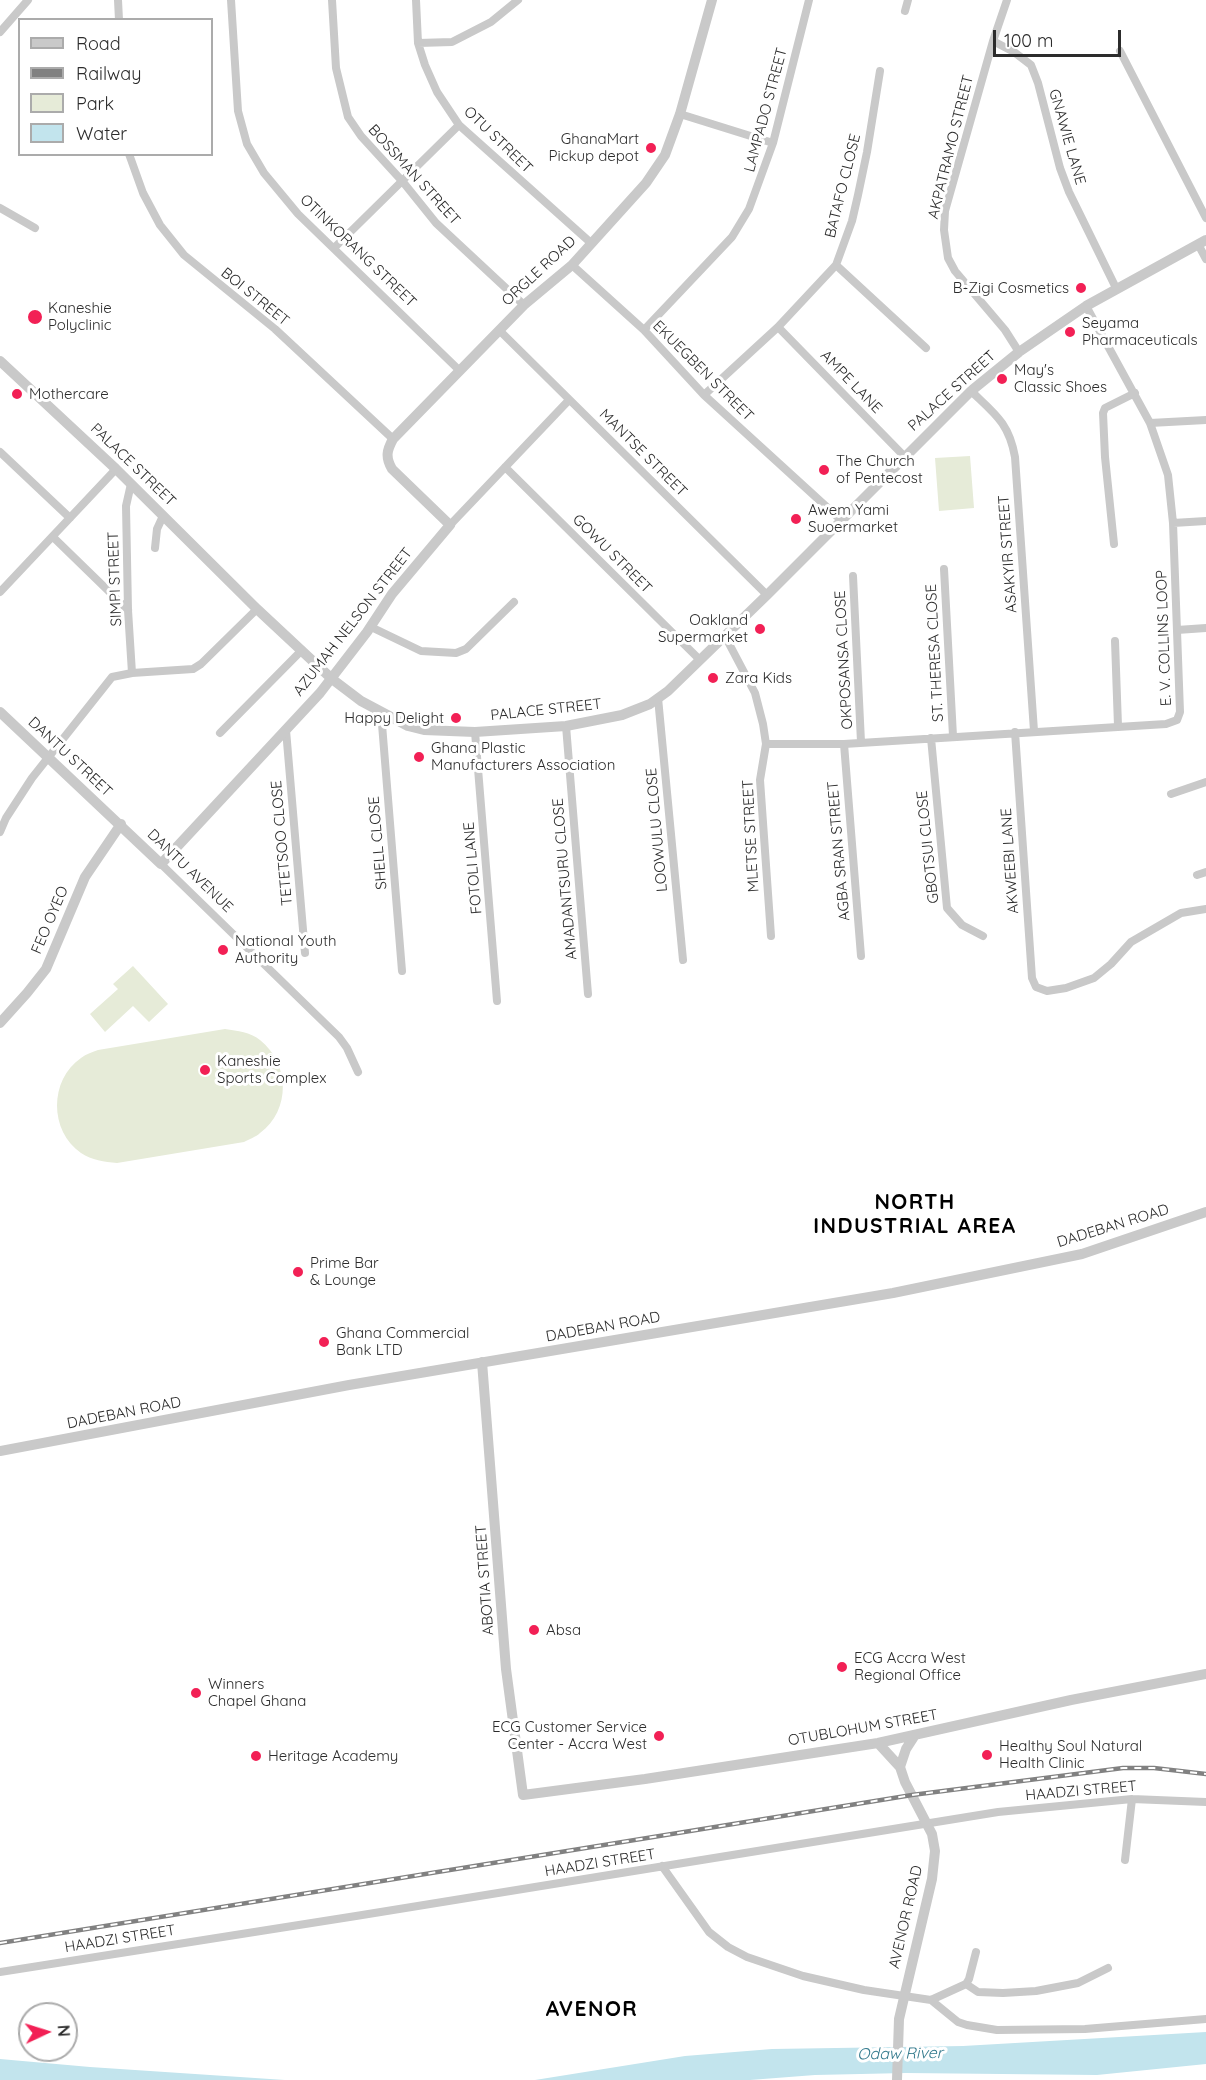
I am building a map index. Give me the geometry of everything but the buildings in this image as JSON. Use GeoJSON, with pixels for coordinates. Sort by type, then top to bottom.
{"type":"FeatureCollection","features":[{"type":"Feature","properties":{"kind":"street"},"geometry":{"type":"LineString","coordinates":[[0,32],[28,0]]}},
{"type":"Feature","properties":{"kind":"street"},"geometry":{"type":"LineString","coordinates":[[118,0],[119,18]]}},
{"type":"Feature","properties":{"kind":"street","name":"OTINKORANG STREET"},"geometry":{"type":"LineString","coordinates":[[231,0],[238,111],[247,144],[264,173],[298,214],[460,371]]}},
{"type":"Feature","properties":{"kind":"street","name":"BOSSMAN STREET"},"geometry":{"type":"LineString","coordinates":[[332,0],[336,68],[348,117],[361,136],[436,223],[524,305]]}},
{"type":"Feature","properties":{"kind":"street","name":"OTU STREET"},"geometry":{"type":"LineString","coordinates":[[416,0],[418,44],[425,65],[437,92],[459,125],[591,243]]}},
{"type":"Feature","properties":{"kind":"street"},"geometry":{"type":"LineString","coordinates":[[418,44],[452,42],[491,21],[518,0]]}},
{"type":"Feature","properties":{"kind":"street","name":"ORGLE ROAD"},"geometry":{"type":"LineString","coordinates":[[393,439],[524,305],[572,265],[646,183],[664,155],[680,114],[712,0]]}},
{"type":"Feature","properties":{"kind":"street","name":"LAMPADO STREET"},"geometry":{"type":"LineString","coordinates":[[644,330],[732,237],[748,209],[774,143],[809,0]]}},
{"type":"Feature","properties":{"kind":"street"},"geometry":{"type":"LineString","coordinates":[[905,10],[908,0]]}},
{"type":"Feature","properties":{"kind":"street","name":"AKPATRAMO STREET"},"geometry":{"type":"LineString","coordinates":[[1006,0],[945,211],[945,246],[955,271],[1011,338],[1019,352]]}},
{"type":"Feature","properties":{"kind":"street","name":"GNAWIE LANE"},"geometry":{"type":"LineString","coordinates":[[993,41],[1014,52],[1031,65],[1069,192],[1116,288]]}},
{"type":"Feature","properties":{"kind":"street"},"geometry":{"type":"LineString","coordinates":[[1120,51],[1206,218]]}},
{"type":"Feature","properties":{"kind":"street","name":"BATAFO CLOSE"},"geometry":{"type":"LineString","coordinates":[[704,395],[778,327],[836,265],[852,221],[858,195],[880,71]]}},
{"type":"Feature","properties":{"kind":"street"},"geometry":{"type":"LineString","coordinates":[[680,114],[774,143]]}},
{"type":"Feature","properties":{"kind":"street"},"geometry":{"type":"LineString","coordinates":[[334,248],[459,125]]}},
{"type":"Feature","properties":{"kind":"street","name":"BOI STREET"},"geometry":{"type":"LineString","coordinates":[[130,156],[143,193],[160,225],[184,255],[275,329],[393,439]]}},
{"type":"Feature","properties":{"kind":"street"},"geometry":{"type":"LineString","coordinates":[[0,208],[35,228]]}},
{"type":"Feature","properties":{"kind":"street"},"geometry":{"type":"LineString","coordinates":[[1202,242],[1206,259]]}},
{"type":"Feature","properties":{"kind":"street","name":"PALACE STREET"},"geometry":{"type":"LineString","coordinates":[[0,361],[116,469],[257,609],[352,695],[408,726],[424,730],[475,732],[566,726],[622,715],[658,698],[767,595],[971,391],[1019,352],[1086,306],[1202,242]]}},
{"type":"Feature","properties":{"kind":"street","name":"EKUEGBEN STREET"},"geometry":{"type":"LineString","coordinates":[[572,265],[644,330],[704,395],[841,520]]}},
{"type":"Feature","properties":{"kind":"street"},"geometry":{"type":"LineString","coordinates":[[836,265],[926,348]]}},
{"type":"Feature","properties":{"kind":"street","name":"E. V. COLLINS LOOP"},"geometry":{"type":"LineString","coordinates":[[766,744],[844,744],[1166,724],[1177,720],[1180,712],[1177,630],[1173,523],[1168,475],[1150,423],[1086,306]]}},
{"type":"Feature","properties":{"kind":"street","name":"AMPE LANE"},"geometry":{"type":"LineString","coordinates":[[778,327],[904,456]]}},
{"type":"Feature","properties":{"kind":"street","name":"MANTSE STREET"},"geometry":{"type":"LineString","coordinates":[[499,330],[767,595]]}},
{"type":"Feature","properties":{"kind":"street","name":"ASAKYIR STREET"},"geometry":{"type":"LineString","coordinates":[[971,391],[1002,421],[1012,440],[1034,731]]}},
{"type":"Feature","properties":{"kind":"street"},"geometry":{"type":"LineString","coordinates":[[1114,544],[1103,413],[1104,408],[1135,393]]}},
{"type":"Feature","properties":{"kind":"street","name":"AZUMAH NELSON STREET"},"geometry":{"type":"LineString","coordinates":[[161,864],[332,679],[371,627],[392,594],[450,525],[569,400]]}},
{"type":"Feature","properties":{"kind":"street"},"geometry":{"type":"LineString","coordinates":[[1150,423],[1206,420]]}},
{"type":"Feature","properties":{"kind":"street"},"geometry":{"type":"LineString","coordinates":[[393,439],[387,453],[392,469],[450,525]]}},
{"type":"Feature","properties":{"kind":"street"},"geometry":{"type":"LineString","coordinates":[[0,452],[70,518]]}},
{"type":"Feature","properties":{"kind":"street","name":"GOWU STREET"},"geometry":{"type":"LineString","coordinates":[[505,467],[700,660]]}},
{"type":"Feature","properties":{"kind":"street"},"geometry":{"type":"LineString","coordinates":[[0,592],[116,469]]}},
{"type":"Feature","properties":{"kind":"street","name":"SIMPI STREET"},"geometry":{"type":"LineString","coordinates":[[131,484],[126,506],[132,673]]}},
{"type":"Feature","properties":{"kind":"street"},"geometry":{"type":"LineString","coordinates":[[155,548],[157,529],[163,516]]}},
{"type":"Feature","properties":{"kind":"street"},"geometry":{"type":"LineString","coordinates":[[1173,523],[1206,521]]}},
{"type":"Feature","properties":{"kind":"street"},"geometry":{"type":"LineString","coordinates":[[53,537],[128,610]]}},
{"type":"Feature","properties":{"kind":"street","name":"ST. THERESA CLOSE"},"geometry":{"type":"LineString","coordinates":[[944,569],[953,736]]}},
{"type":"Feature","properties":{"kind":"street","name":"OKPOSANSA CLOSE"},"geometry":{"type":"LineString","coordinates":[[853,576],[861,742]]}},
{"type":"Feature","properties":{"kind":"street"},"geometry":{"type":"LineString","coordinates":[[371,627],[417,650],[459,653],[466,649],[514,602]]}},
{"type":"Feature","properties":{"kind":"street"},"geometry":{"type":"LineString","coordinates":[[0,832],[19,797],[109,681],[115,676],[132,673],[196,668],[257,609]]}},
{"type":"Feature","properties":{"kind":"street"},"geometry":{"type":"LineString","coordinates":[[1177,630],[1206,628]]}},
{"type":"Feature","properties":{"kind":"street","name":"MLETSE STREET"},"geometry":{"type":"LineString","coordinates":[[725,636],[755,693],[766,744],[760,780],[771,936]]}},
{"type":"Feature","properties":{"kind":"street"},"geometry":{"type":"LineString","coordinates":[[1115,641],[1118,726]]}},
{"type":"Feature","properties":{"kind":"street"},"geometry":{"type":"LineString","coordinates":[[220,733],[302,650]]}},
{"type":"Feature","properties":{"kind":"street","name":"LOOWULU CLOSE"},"geometry":{"type":"LineString","coordinates":[[658,698],[683,960]]}},
{"type":"Feature","properties":{"kind":"street","name":"DANTU STREET"},"geometry":{"type":"LineString","coordinates":[[0,711],[48,759],[121,824]]}},
{"type":"Feature","properties":{"kind":"street","name":"SHELL CLOSE"},"geometry":{"type":"LineString","coordinates":[[381,712],[402,971]]}},
{"type":"Feature","properties":{"kind":"street","name":"AMADANTSURU CLOSE"},"geometry":{"type":"LineString","coordinates":[[566,726],[588,994]]}},
{"type":"Feature","properties":{"kind":"street","name":"TETETSOO CLOSE"},"geometry":{"type":"LineString","coordinates":[[286,730],[305,952]]}},
{"type":"Feature","properties":{"kind":"street","name":"FOTOLI LANE"},"geometry":{"type":"LineString","coordinates":[[475,732],[497,1001]]}},
{"type":"Feature","properties":{"kind":"street","name":"AKWEEBI LANE"},"geometry":{"type":"LineString","coordinates":[[1015,732],[1032,978],[1036,987],[1047,991],[1066,988],[1094,978],[1111,964],[1131,942],[1181,913],[1206,909]]}},
{"type":"Feature","properties":{"kind":"street","name":"GBOTSUI CLOSE"},"geometry":{"type":"LineString","coordinates":[[931,738],[947,908],[962,925],[983,936]]}},
{"type":"Feature","properties":{"kind":"street","name":"AGBA SRAN STREET"},"geometry":{"type":"LineString","coordinates":[[844,744],[861,956]]}},
{"type":"Feature","properties":{"kind":"street"},"geometry":{"type":"LineString","coordinates":[[1171,794],[1206,782]]}},
{"type":"Feature","properties":{"kind":"street","name":"DANTU AVENUE"},"geometry":{"type":"LineString","coordinates":[[121,824],[339,1037],[358,1072]]}},
{"type":"Feature","properties":{"kind":"street","name":"FEO OYEO"},"geometry":{"type":"LineString","coordinates":[[0,1023],[46,969],[85,877],[121,824]]}},
{"type":"Feature","properties":{"kind":"street"},"geometry":{"type":"LineString","coordinates":[[1197,875],[1206,872]]}},
{"type":"Feature","properties":{"kind":"street","name":"DADEBAN ROAD"},"geometry":{"type":"LineString","coordinates":[[0,1452],[482,1362],[893,1293],[1082,1254],[1206,1212]]}},
{"type":"Feature","properties":{"kind":"street","name":"ABOTIA STREET"},"geometry":{"type":"LineString","coordinates":[[482,1362],[495,1502],[506,1669],[523,1795]]}},
{"type":"Feature","properties":{"kind":"street","name":"OTUBLOHUM STREET"},"geometry":{"type":"LineString","coordinates":[[523,1795],[645,1779],[878,1743],[1071,1700],[1206,1674]]}},
{"type":"Feature","properties":{"kind":"street"},"geometry":{"type":"LineString","coordinates":[[900,1767],[906,1749],[915,1735]]}},
{"type":"Feature","properties":{"kind":"street","name":"AVENOR ROAD"},"geometry":{"type":"LineString","coordinates":[[878,1743],[900,1767],[934,1841],[934,1864],[903,1995],[898,2029],[897,2080]]}},
{"type":"Feature","properties":{"kind":"street"},"geometry":{"type":"LineString","coordinates":[[1125,1860],[1132,1798]]}},
{"type":"Feature","properties":{"kind":"street","name":"HAADZI STREET"},"geometry":{"type":"LineString","coordinates":[[0,1972],[998,1812],[1132,1798],[1206,1802]]}},
{"type":"Feature","properties":{"kind":"street"},"geometry":{"type":"LineString","coordinates":[[662,1866],[709,1932],[728,1947],[747,1957],[803,1976],[864,1990],[931,2000],[958,2022],[968,2025],[998,2030],[1085,2029],[1206,2019]]}},
{"type":"Feature","properties":{"kind":"street"},"geometry":{"type":"LineString","coordinates":[[931,2000],[966,1984],[976,1952]]}},
{"type":"Feature","properties":{"kind":"street"},"geometry":{"type":"LineString","coordinates":[[966,1984],[978,1992],[1036,1991],[1078,1983],[1108,1968]]}},
{"type":"Feature","properties":{"kind":"green space"},"geometry":{"type":"Polygon","coordinates":[[[970,456],[974,508],[939,511],[935,458],[970,456]]]}},
{"type":"Feature","properties":{"kind":"green space"},"geometry":{"type":"Polygon","coordinates":[[[133,966],[168,1004],[149,1022],[133,1006],[105,1032],[90,1014],[118,989],[113,984],[133,966]]]}},
{"type":"Feature","properties":{"kind":"green space"},"geometry":{"type":"Polygon","coordinates":[[[225,1029],[256,1037],[270,1050],[277,1061],[283,1087],[282,1100],[270,1123],[258,1134],[244,1142],[117,1163],[89,1157],[70,1144],[58,1119],[58,1092],[70,1067],[81,1058],[98,1050],[225,1029]]]}},
{"type":"Feature","properties":{"kind":"water","name":"Odaw River"},"geometry":{"type":"Polygon","coordinates":[[[1206,2032],[1206,2064],[1097,2075],[906,2073],[815,2075],[750,2080],[535,2080],[685,2056],[772,2049],[963,2046],[1206,2032]]]}},
{"type":"Feature","properties":{"kind":"water"},"geometry":{"type":"Polygon","coordinates":[[[0,2059],[285,2080],[0,2080],[0,2059]]]}},
{"type":"Feature","properties":{"kind":"railway"},"geometry":{"type":"LineString","coordinates":[[0,1943],[912,1795],[1123,1768],[1154,1768],[1206,1774]]}},
{"type":"Feature","properties":{"kind":"place","name":"GhanaMart Pickup depot"},"geometry":{"type":"Point","coordinates":[651,148]}},
{"type":"Feature","properties":{"kind":"place","name":"B-Zigi Cosmetics"},"geometry":{"type":"Point","coordinates":[1081,288]}},
{"type":"Feature","properties":{"kind":"place","name":"Kaneshie Polyclinic"},"geometry":{"type":"Point","coordinates":[35,317]}},
{"type":"Feature","properties":{"kind":"place","name":"Seyama Pharmaceuticals"},"geometry":{"type":"Point","coordinates":[1070,332]}},
{"type":"Feature","properties":{"kind":"place","name":"May's Classic Shoes"},"geometry":{"type":"Point","coordinates":[1002,379]}},
{"type":"Feature","properties":{"kind":"place","name":"Mothercare"},"geometry":{"type":"Point","coordinates":[17,394]}},
{"type":"Feature","properties":{"kind":"place","name":"The Church of Pentecost"},"geometry":{"type":"Point","coordinates":[824,470]}},
{"type":"Feature","properties":{"kind":"place","name":"Awem Yami Suoermarket"},"geometry":{"type":"Point","coordinates":[796,519]}},
{"type":"Feature","properties":{"kind":"place","name":"Oakland Supermarket"},"geometry":{"type":"Point","coordinates":[760,629]}},
{"type":"Feature","properties":{"kind":"place","name":"Zara Kids"},"geometry":{"type":"Point","coordinates":[713,678]}},
{"type":"Feature","properties":{"kind":"place","name":"Happy Delight"},"geometry":{"type":"Point","coordinates":[456,718]}},
{"type":"Feature","properties":{"kind":"place","name":"Ghana Plastic Manufacturers Association"},"geometry":{"type":"Point","coordinates":[419,757]}},
{"type":"Feature","properties":{"kind":"place","name":"National Youth Authority"},"geometry":{"type":"Point","coordinates":[223,950]}},
{"type":"Feature","properties":{"kind":"place","name":"Kaneshie Sports Complex"},"geometry":{"type":"Point","coordinates":[205,1070]}},
{"type":"Feature","properties":{"kind":"place","name":"Prime Bar & Lounge"},"geometry":{"type":"Point","coordinates":[298,1272]}},
{"type":"Feature","properties":{"kind":"place","name":"Ghana Commercial Bank LTD"},"geometry":{"type":"Point","coordinates":[324,1342]}},
{"type":"Feature","properties":{"kind":"place","name":"Absa"},"geometry":{"type":"Point","coordinates":[534,1630]}},
{"type":"Feature","properties":{"kind":"place","name":"ECG Accra West Regional Office"},"geometry":{"type":"Point","coordinates":[842,1667]}},
{"type":"Feature","properties":{"kind":"place","name":"Winners Chapel Ghana"},"geometry":{"type":"Point","coordinates":[196,1693]}},
{"type":"Feature","properties":{"kind":"place","name":"ECG Customer Service Center - Accra West"},"geometry":{"type":"Point","coordinates":[659,1736]}},
{"type":"Feature","properties":{"kind":"place","name":"Healthy Soul Natural Health Clinic"},"geometry":{"type":"Point","coordinates":[987,1755]}},
{"type":"Feature","properties":{"kind":"place","name":"Heritage Academy"},"geometry":{"type":"Point","coordinates":[256,1756]}},
{"type":"Feature","properties":{"kind":"district","name":"NORTH INDUSTRIAL AREA"},"geometry":{"type":"Point","coordinates":[915,1215]}},
{"type":"Feature","properties":{"kind":"district","name":"AVENOR"},"geometry":{"type":"Point","coordinates":[592,2010]}}]}
